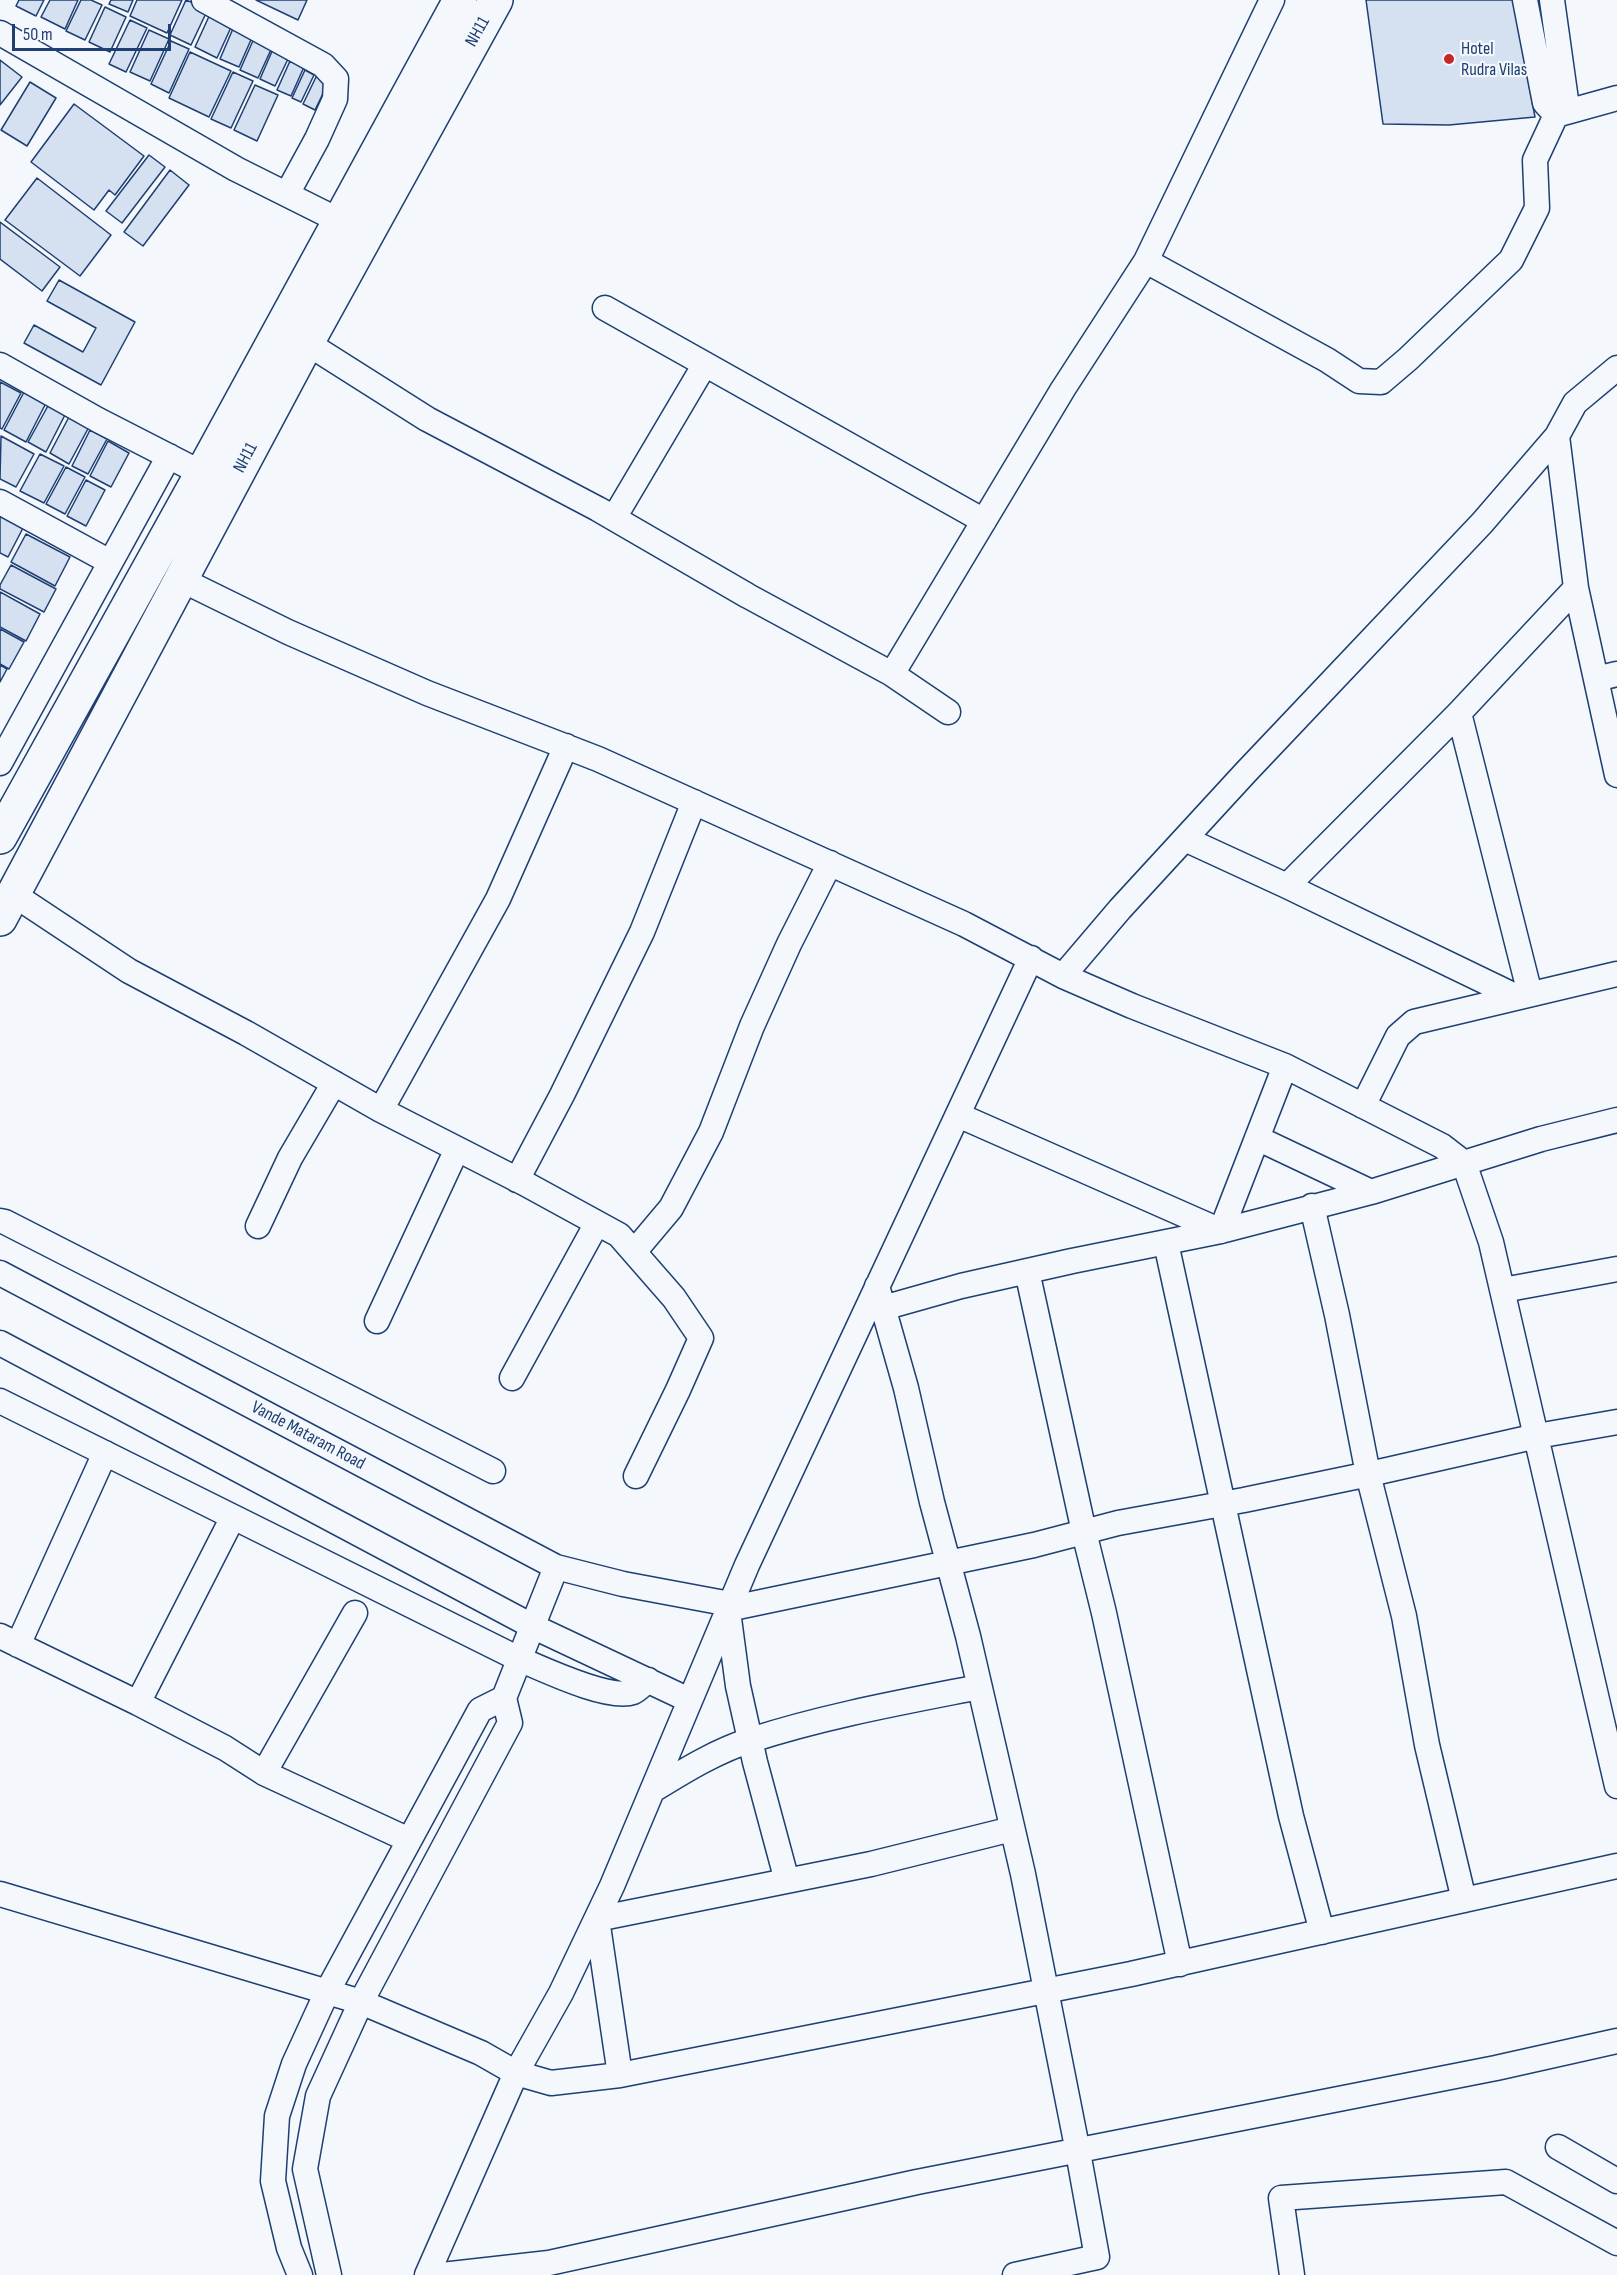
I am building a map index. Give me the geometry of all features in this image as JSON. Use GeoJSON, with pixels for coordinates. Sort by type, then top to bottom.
{"type":"FeatureCollection","features":[{"type":"Feature","properties":{"kind":"highway"},"geometry":{"type":"LineString","coordinates":[[0,837],[216,481],[340,221],[460,0]]}},
{"type":"Feature","properties":{"kind":"highway","name":"NH11"},"geometry":{"type":"LineString","coordinates":[[7,907],[180,579],[216,481],[307,343],[496,0]]}},
{"type":"Feature","properties":{"kind":"street"},"geometry":{"type":"LineString","coordinates":[[892,674],[1063,389],[1146,261],[1272,0]]}},
{"type":"Feature","properties":{"kind":"street"},"geometry":{"type":"LineString","coordinates":[[1526,0],[1545,103],[1557,115]]}},
{"type":"Feature","properties":{"kind":"street"},"geometry":{"type":"LineString","coordinates":[[1146,261],[1326,360],[1359,381],[1382,382],[1511,260],[1538,208],[1535,160],[1566,100],[1552,0]]}},
{"type":"Feature","properties":{"kind":"street"},"geometry":{"type":"LineString","coordinates":[[215,2],[323,65],[336,80],[335,99],[317,139],[287,194]]}},
{"type":"Feature","properties":{"kind":"street"},"geometry":{"type":"LineString","coordinates":[[0,33],[236,169],[340,221]]}},
{"type":"Feature","properties":{"kind":"street"},"geometry":{"type":"LineString","coordinates":[[1557,115],[1617,98]]}},
{"type":"Feature","properties":{"kind":"street"},"geometry":{"type":"LineString","coordinates":[[605,308],[984,521]]}},
{"type":"Feature","properties":{"kind":"street"},"geometry":{"type":"LineString","coordinates":[[307,343],[427,419],[614,518],[748,596],[892,674],[948,712]]}},
{"type":"Feature","properties":{"kind":"street"},"geometry":{"type":"LineString","coordinates":[[614,518],[705,364]]}},
{"type":"Feature","properties":{"kind":"street"},"geometry":{"type":"LineString","coordinates":[[0,365],[216,481]]}},
{"type":"Feature","properties":{"kind":"street"},"geometry":{"type":"LineString","coordinates":[[1064,976],[1120,909],[1482,523],[1557,436],[1575,403],[1617,368]]}},
{"type":"Feature","properties":{"kind":"street"},"geometry":{"type":"LineString","coordinates":[[1557,436],[1576,588],[1607,676],[1617,775]]}},
{"type":"Feature","properties":{"kind":"street"},"geometry":{"type":"LineString","coordinates":[[0,763],[169,456]]}},
{"type":"Feature","properties":{"kind":"street"},"geometry":{"type":"LineString","coordinates":[[0,501],[110,562]]}},
{"type":"Feature","properties":{"kind":"street"},"geometry":{"type":"LineString","coordinates":[[180,579],[288,633],[427,693],[566,746],[694,802],[964,924],[1064,976],[1132,1006],[1285,1066],[1442,1146],[1464,1163],[1491,1242],[1503,1290],[1617,1786]]}},
{"type":"Feature","properties":{"kind":"street"},"geometry":{"type":"LineString","coordinates":[[1287,886],[1459,713],[1576,588]]}},
{"type":"Feature","properties":{"kind":"street"},"geometry":{"type":"LineString","coordinates":[[1459,713],[1523,996]]}},
{"type":"Feature","properties":{"kind":"street"},"geometry":{"type":"LineString","coordinates":[[381,1110],[498,899],[566,746]]}},
{"type":"Feature","properties":{"kind":"street"},"geometry":{"type":"LineString","coordinates":[[517,1180],[562,1095],[601,1011],[642,932],[694,802]]}},
{"type":"Feature","properties":{"kind":"street"},"geometry":{"type":"LineString","coordinates":[[1185,840],[1523,996]]}},
{"type":"Feature","properties":{"kind":"street"},"geometry":{"type":"LineString","coordinates":[[634,1252],[671,1208],[711,1132],[752,1026],[789,944],[830,863]]}},
{"type":"Feature","properties":{"kind":"street"},"geometry":{"type":"LineString","coordinates":[[7,907],[246,1033],[381,1110],[619,1235],[674,1298],[701,1338],[636,1476]]}},
{"type":"Feature","properties":{"kind":"street"},"geometry":{"type":"LineString","coordinates":[[427,2275],[516,2073],[561,1993],[597,1919],[729,1606],[880,1297],[958,1115],[1031,958]]}},
{"type":"Feature","properties":{"kind":"street"},"geometry":{"type":"LineString","coordinates":[[1363,1106],[1398,1036],[1414,1022],[1617,974]]}},
{"type":"Feature","properties":{"kind":"street"},"geometry":{"type":"LineString","coordinates":[[1221,1231],[1285,1066]]}},
{"type":"Feature","properties":{"kind":"street"},"geometry":{"type":"LineString","coordinates":[[258,1226],[290,1158],[334,1083]]}},
{"type":"Feature","properties":{"kind":"street"},"geometry":{"type":"LineString","coordinates":[[958,1115],[1221,1231]]}},
{"type":"Feature","properties":{"kind":"street"},"geometry":{"type":"LineString","coordinates":[[880,1297],[961,1286],[1221,1231],[1371,1192],[1541,1139],[1617,1120]]}},
{"type":"Feature","properties":{"kind":"street"},"geometry":{"type":"LineString","coordinates":[[1257,1138],[1371,1192]]}},
{"type":"Feature","properties":{"kind":"street"},"geometry":{"type":"LineString","coordinates":[[377,1321],[457,1149]]}},
{"type":"Feature","properties":{"kind":"street"},"geometry":{"type":"LineString","coordinates":[[1312,1206],[1337,1315],[1368,1474],[1404,1616],[1427,1745],[1464,1900]]}},
{"type":"Feature","properties":{"kind":"street"},"geometry":{"type":"LineString","coordinates":[[0,1221],[493,1472]]}},
{"type":"Feature","properties":{"kind":"street"},"geometry":{"type":"LineString","coordinates":[[512,1378],[597,1223]]}},
{"type":"Feature","properties":{"kind":"street"},"geometry":{"type":"LineString","coordinates":[[1166,1243],[1291,1816],[1322,1932]]}},
{"type":"Feature","properties":{"kind":"street"},"geometry":{"type":"LineString","coordinates":[[1503,1290],[1617,1269]]}},
{"type":"Feature","properties":{"kind":"street"},"geometry":{"type":"LineString","coordinates":[[1027,1271],[1180,1964]]}},
{"type":"Feature","properties":{"kind":"street","name":"Vande Mataram Road"},"geometry":{"type":"LineString","coordinates":[[0,1273],[556,1567],[623,1584],[729,1606]]}},
{"type":"Feature","properties":{"kind":"street"},"geometry":{"type":"LineString","coordinates":[[880,1297],[906,1388],[1023,1874],[1097,2257],[1015,2275]]}},
{"type":"Feature","properties":{"kind":"street"},"geometry":{"type":"LineString","coordinates":[[0,1343],[532,1626],[689,1700]]}},
{"type":"Feature","properties":{"kind":"street"},"geometry":{"type":"LineString","coordinates":[[0,1401],[519,1659],[612,1693],[633,1692],[648,1680]]}},
{"type":"Feature","properties":{"kind":"street"},"geometry":{"type":"LineString","coordinates":[[729,1606],[948,1564],[1118,1523],[1222,1504],[1617,1422]]}},
{"type":"Feature","properties":{"kind":"street"},"geometry":{"type":"LineString","coordinates":[[105,1454],[9,1641],[138,1702],[225,1748],[264,1773],[409,1840]]}},
{"type":"Feature","properties":{"kind":"street"},"geometry":{"type":"LineString","coordinates":[[138,1702],[233,1517]]}},
{"type":"Feature","properties":{"kind":"street"},"geometry":{"type":"LineString","coordinates":[[329,2275],[306,2169],[318,2096],[361,2002],[510,1723],[504,1698],[556,1567]]}},
{"type":"Feature","properties":{"kind":"street"},"geometry":{"type":"LineString","coordinates":[[729,1606],[738,1686],[787,1881]]}},
{"type":"Feature","properties":{"kind":"street"},"geometry":{"type":"LineString","coordinates":[[264,1773],[355,1613]]}},
{"type":"Feature","properties":{"kind":"street"},"geometry":{"type":"LineString","coordinates":[[653,1790],[695,1764],[750,1740],[844,1715],[979,1687]]}},
{"type":"Feature","properties":{"kind":"street"},"geometry":{"type":"LineString","coordinates":[[300,2275],[289,2248],[273,2181],[277,2116],[294,2064],[327,1992],[480,1710],[504,1698]]}},
{"type":"Feature","properties":{"kind":"street"},"geometry":{"type":"LineString","coordinates":[[597,1919],[871,1864],[1012,1829]]}},
{"type":"Feature","properties":{"kind":"street"},"geometry":{"type":"LineString","coordinates":[[0,1894],[361,2002],[481,2053],[516,2073],[551,2083],[620,2075],[1046,1992],[1617,1866]]}},
{"type":"Feature","properties":{"kind":"street"},"geometry":{"type":"LineString","coordinates":[[597,1919],[620,2075]]}},
{"type":"Feature","properties":{"kind":"street"},"geometry":{"type":"LineString","coordinates":[[442,2275],[549,2262],[917,2182],[1496,2068],[1617,2041]]}},
{"type":"Feature","properties":{"kind":"street"},"geometry":{"type":"LineString","coordinates":[[1558,2147],[1617,2181]]}},
{"type":"Feature","properties":{"kind":"street"},"geometry":{"type":"LineString","coordinates":[[1292,2275],[1281,2198],[1506,2182],[1617,2243]]}},
{"type":"Feature","properties":{"kind":"building"},"geometry":{"type":"Polygon","coordinates":[[[19,0],[44,0],[36,16],[16,6],[19,0]]]}},
{"type":"Feature","properties":{"kind":"building"},"geometry":{"type":"Polygon","coordinates":[[[50,0],[78,0],[65,29],[41,17],[50,0]]]}},
{"type":"Feature","properties":{"kind":"building"},"geometry":{"type":"Polygon","coordinates":[[[81,0],[91,0],[102,5],[85,40],[66,31],[81,0]]]}},
{"type":"Feature","properties":{"kind":"building"},"geometry":{"type":"Polygon","coordinates":[[[111,0],[133,0],[128,12],[109,4],[111,0]]]}},
{"type":"Feature","properties":{"kind":"building"},"geometry":{"type":"Polygon","coordinates":[[[137,0],[182,0],[167,33],[130,16],[137,0]]]}},
{"type":"Feature","properties":{"kind":"building"},"geometry":{"type":"Polygon","coordinates":[[[186,0],[208,9],[191,45],[170,35],[186,0]]]}},
{"type":"Feature","properties":{"kind":"building"},"geometry":{"type":"Polygon","coordinates":[[[256,0],[307,0],[298,20],[256,0]]]}},
{"type":"Feature","properties":{"kind":"building","name":"Hotel Rudra Vilas"},"geometry":{"type":"Polygon","coordinates":[[[1366,0],[1513,0],[1535,117],[1449,125],[1383,124],[1366,0]]]}},
{"type":"Feature","properties":{"kind":"building"},"geometry":{"type":"Polygon","coordinates":[[[105,7],[126,17],[110,52],[89,42],[105,7]]]}},
{"type":"Feature","properties":{"kind":"building"},"geometry":{"type":"Polygon","coordinates":[[[211,12],[233,23],[217,58],[195,47],[211,12]]]}},
{"type":"Feature","properties":{"kind":"building"},"geometry":{"type":"Polygon","coordinates":[[[130,20],[147,28],[126,72],[109,64],[130,20]]]}},
{"type":"Feature","properties":{"kind":"building"},"geometry":{"type":"Polygon","coordinates":[[[235,24],[254,33],[239,67],[220,59],[235,24]]]}},
{"type":"Feature","properties":{"kind":"building"},"geometry":{"type":"Polygon","coordinates":[[[149,30],[169,39],[150,81],[130,72],[149,30]]]}},
{"type":"Feature","properties":{"kind":"building"},"geometry":{"type":"Polygon","coordinates":[[[256,34],[274,43],[258,78],[240,70],[256,34]]]}},
{"type":"Feature","properties":{"kind":"building"},"geometry":{"type":"Polygon","coordinates":[[[171,41],[189,49],[169,93],[151,84],[171,41]]]}},
{"type":"Feature","properties":{"kind":"building"},"geometry":{"type":"Polygon","coordinates":[[[273,49],[289,57],[275,86],[260,79],[273,49]]]}},
{"type":"Feature","properties":{"kind":"building"},"geometry":{"type":"Polygon","coordinates":[[[190,52],[231,71],[209,117],[169,98],[190,52]]]}},
{"type":"Feature","properties":{"kind":"building"},"geometry":{"type":"Polygon","coordinates":[[[0,60],[22,77],[0,105],[0,60]]]}},
{"type":"Feature","properties":{"kind":"building"},"geometry":{"type":"Polygon","coordinates":[[[290,61],[304,67],[291,96],[277,90],[290,61]]]}},
{"type":"Feature","properties":{"kind":"building"},"geometry":{"type":"Polygon","coordinates":[[[305,70],[314,75],[301,102],[292,98],[305,70]]]}},
{"type":"Feature","properties":{"kind":"building"},"geometry":{"type":"Polygon","coordinates":[[[233,72],[253,81],[231,128],[211,119],[233,72]]]}},
{"type":"Feature","properties":{"kind":"building"},"geometry":{"type":"Polygon","coordinates":[[[317,75],[329,81],[315,110],[303,104],[317,75]]]}},
{"type":"Feature","properties":{"kind":"building"},"geometry":{"type":"Polygon","coordinates":[[[30,82],[56,98],[27,146],[1,130],[30,82]]]}},
{"type":"Feature","properties":{"kind":"building"},"geometry":{"type":"Polygon","coordinates":[[[255,85],[278,95],[257,141],[234,130],[255,85]]]}},
{"type":"Feature","properties":{"kind":"building"},"geometry":{"type":"Polygon","coordinates":[[[74,104],[144,156],[115,195],[109,190],[94,210],[31,162],[74,104]]]}},
{"type":"Feature","properties":{"kind":"building"},"geometry":{"type":"Polygon","coordinates":[[[149,155],[165,167],[122,223],[106,211],[149,155]]]}},
{"type":"Feature","properties":{"kind":"building"},"geometry":{"type":"Polygon","coordinates":[[[170,170],[189,185],[143,246],[124,232],[170,170]]]}},
{"type":"Feature","properties":{"kind":"building"},"geometry":{"type":"Polygon","coordinates":[[[37,178],[111,235],[80,276],[5,220],[37,178]]]}},
{"type":"Feature","properties":{"kind":"building"},"geometry":{"type":"Polygon","coordinates":[[[0,222],[60,267],[42,291],[0,259],[0,222]]]}},
{"type":"Feature","properties":{"kind":"building"},"geometry":{"type":"Polygon","coordinates":[[[59,280],[135,322],[101,385],[24,343],[34,325],[83,352],[96,328],[47,301],[59,280]]]}},
{"type":"Feature","properties":{"kind":"building"},"geometry":{"type":"Polygon","coordinates":[[[0,382],[21,393],[2,429],[0,428],[0,382]]]}},
{"type":"Feature","properties":{"kind":"building"},"geometry":{"type":"Polygon","coordinates":[[[24,392],[46,403],[26,442],[4,430],[24,392]]]}},
{"type":"Feature","properties":{"kind":"building"},"geometry":{"type":"Polygon","coordinates":[[[49,404],[66,413],[46,452],[28,442],[49,404]]]}},
{"type":"Feature","properties":{"kind":"building"},"geometry":{"type":"Polygon","coordinates":[[[70,415],[90,425],[69,464],[50,453],[70,415]]]}},
{"type":"Feature","properties":{"kind":"building"},"geometry":{"type":"Polygon","coordinates":[[[90,430],[107,439],[88,474],[72,466],[90,430]]]}},
{"type":"Feature","properties":{"kind":"building"},"geometry":{"type":"Polygon","coordinates":[[[1,436],[34,454],[16,487],[0,479],[1,436]]]}},
{"type":"Feature","properties":{"kind":"building"},"geometry":{"type":"Polygon","coordinates":[[[108,441],[129,453],[111,487],[90,476],[108,441]]]}},
{"type":"Feature","properties":{"kind":"building"},"geometry":{"type":"Polygon","coordinates":[[[40,454],[64,466],[44,503],[20,491],[40,454]]]}},
{"type":"Feature","properties":{"kind":"building"},"geometry":{"type":"Polygon","coordinates":[[[66,467],[85,477],[65,514],[46,504],[66,467]]]}},
{"type":"Feature","properties":{"kind":"building"},"geometry":{"type":"Polygon","coordinates":[[[86,480],[105,490],[86,526],[67,516],[86,480]]]}},
{"type":"Feature","properties":{"kind":"building"},"geometry":{"type":"Polygon","coordinates":[[[0,516],[23,528],[8,557],[0,553],[0,516]]]}},
{"type":"Feature","properties":{"kind":"building"},"geometry":{"type":"Polygon","coordinates":[[[26,534],[70,557],[55,586],[11,562],[26,534]]]}},
{"type":"Feature","properties":{"kind":"building"},"geometry":{"type":"Polygon","coordinates":[[[11,565],[56,589],[44,612],[0,589],[11,565]]]}},
{"type":"Feature","properties":{"kind":"building"},"geometry":{"type":"Polygon","coordinates":[[[0,592],[40,614],[26,641],[0,627],[0,592]]]}},
{"type":"Feature","properties":{"kind":"building"},"geometry":{"type":"Polygon","coordinates":[[[0,629],[24,642],[9,669],[0,664],[0,629]]]}},
{"type":"Feature","properties":{"kind":"building"},"geometry":{"type":"Polygon","coordinates":[[[0,665],[7,669],[0,682],[0,665]]]}},
{"type":"Feature","properties":{"kind":"place","name":"Hotel Rudra Vilas"},"geometry":{"type":"Point","coordinates":[1449,59]}}]}
